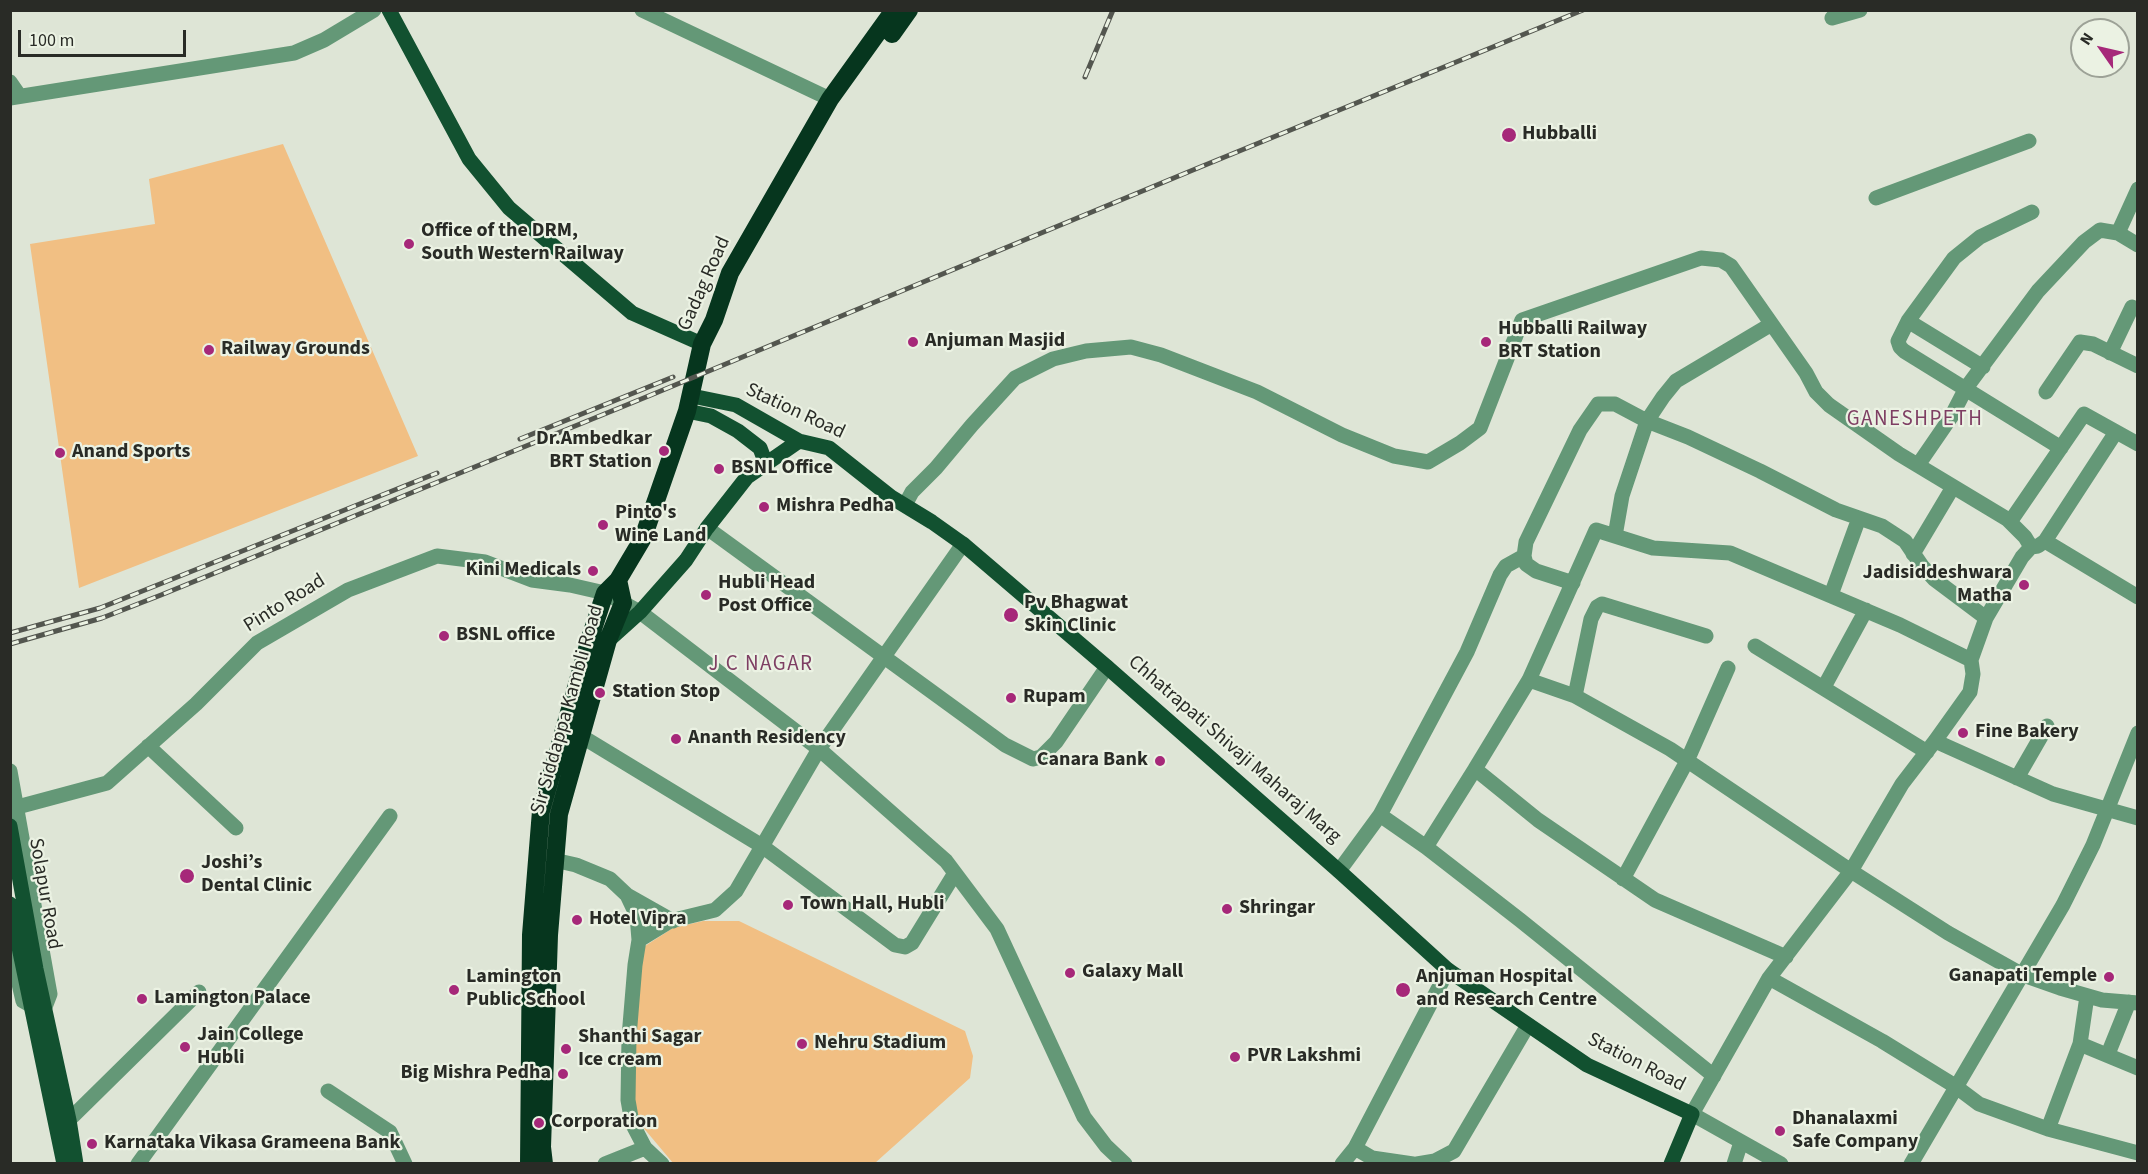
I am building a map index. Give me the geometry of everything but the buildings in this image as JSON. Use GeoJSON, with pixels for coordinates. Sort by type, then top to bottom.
{"type":"FeatureCollection","features":[{"type":"Feature","properties":{"kind":"highway","name":"Gadag Road"},"geometry":{"type":"LineString","coordinates":[[618,580],[643,538],[690,404],[702,345],[714,320],[730,273],[830,99],[894,10]]}},
{"type":"Feature","properties":{"kind":"highway","name":"Gadag Road"},"geometry":{"type":"LineString","coordinates":[[792,163],[840,106],[909,10]]}},
{"type":"Feature","properties":{"kind":"highway","name":"Sir Siddappa Kambli Road"},"geometry":{"type":"LineString","coordinates":[[529,1164],[531,935],[541,811],[591,634],[605,593],[618,580]]}},
{"type":"Feature","properties":{"kind":"highway","name":"Sir Siddappa Kambli Road"},"geometry":{"type":"LineString","coordinates":[[544,1164],[542,1148],[549,947],[559,814],[608,640],[623,603],[618,580]]}},
{"type":"Feature","properties":{"kind":"main road"},"geometry":{"type":"LineString","coordinates":[[389,10],[469,159],[509,208],[632,313],[702,345]]}},
{"type":"Feature","properties":{"kind":"main road"},"geometry":{"type":"LineString","coordinates":[[690,404],[738,431],[760,448],[763,467]]}},
{"type":"Feature","properties":{"kind":"main road","name":"Station Road"},"geometry":{"type":"LineString","coordinates":[[690,404],[736,405],[799,441],[829,448],[891,497],[932,522]]}},
{"type":"Feature","properties":{"kind":"main road"},"geometry":{"type":"LineString","coordinates":[[608,640],[640,612],[686,560],[707,528],[747,477],[799,441]]}},
{"type":"Feature","properties":{"kind":"main road","name":"Chhatrapati Shivaji Maharaj Marg"},"geometry":{"type":"LineString","coordinates":[[932,522],[963,544],[1107,667],[1448,969]]}},
{"type":"Feature","properties":{"kind":"main road","name":"Solapur Road"},"geometry":{"type":"LineString","coordinates":[[10,826],[30,971]]}},
{"type":"Feature","properties":{"kind":"main road"},"geometry":{"type":"LineString","coordinates":[[10,904],[69,1120],[76,1164]]}},
{"type":"Feature","properties":{"kind":"main road","name":"Station Road"},"geometry":{"type":"LineString","coordinates":[[1448,969],[1587,1065],[1692,1114]]}},
{"type":"Feature","properties":{"kind":"main road"},"geometry":{"type":"LineString","coordinates":[[38,1006],[64,1164]]}},
{"type":"Feature","properties":{"kind":"main road"},"geometry":{"type":"LineString","coordinates":[[1671,1164],[1692,1114]]}},
{"type":"Feature","properties":{"kind":"street"},"geometry":{"type":"LineString","coordinates":[[10,82],[15,96],[294,53],[324,40],[374,10]]}},
{"type":"Feature","properties":{"kind":"street"},"geometry":{"type":"LineString","coordinates":[[642,10],[830,99]]}},
{"type":"Feature","properties":{"kind":"street"},"geometry":{"type":"LineString","coordinates":[[1832,18],[1860,10]]}},
{"type":"Feature","properties":{"kind":"street"},"geometry":{"type":"LineString","coordinates":[[1876,198],[2029,141]]}},
{"type":"Feature","properties":{"kind":"street"},"geometry":{"type":"LineString","coordinates":[[2118,233],[2138,189]]}},
{"type":"Feature","properties":{"kind":"street"},"geometry":{"type":"LineString","coordinates":[[2032,212],[1980,237],[1954,258],[1908,321],[1898,341],[1900,347],[2061,448]]}},
{"type":"Feature","properties":{"kind":"street"},"geometry":{"type":"LineString","coordinates":[[1918,465],[1951,417],[1966,388],[2038,291],[2084,242],[2100,230],[2118,233],[2138,245]]}},
{"type":"Feature","properties":{"kind":"street"},"geometry":{"type":"LineString","coordinates":[[905,505],[912,492],[1015,378],[1053,358],[1086,351],[1131,347],[1161,355],[1257,392],[1342,435],[1394,456],[1428,462],[1480,428],[1522,320],[1701,258],[1721,260],[1731,266],[1770,325],[1806,373],[1816,392],[1828,405],[1918,465],[2010,522],[2025,537],[2138,597]]}},
{"type":"Feature","properties":{"kind":"street"},"geometry":{"type":"LineString","coordinates":[[2110,352],[2132,307]]}},
{"type":"Feature","properties":{"kind":"street"},"geometry":{"type":"LineString","coordinates":[[1908,321],[1983,367]]}},
{"type":"Feature","properties":{"kind":"street"},"geometry":{"type":"LineString","coordinates":[[1615,536],[1622,496],[1647,422],[1676,381],[1770,325]]}},
{"type":"Feature","properties":{"kind":"street"},"geometry":{"type":"LineString","coordinates":[[2046,392],[2080,342],[2092,344],[2138,366]]}},
{"type":"Feature","properties":{"kind":"street"},"geometry":{"type":"LineString","coordinates":[[1573,584],[1536,571],[1526,564],[1524,556],[1526,542],[1580,430],[1598,404],[1615,404],[1647,422],[1688,437],[1836,510],[1882,526],[1905,541],[1934,579],[1986,618]]}},
{"type":"Feature","properties":{"kind":"street"},"geometry":{"type":"LineString","coordinates":[[2010,522],[2084,414],[2138,444]]}},
{"type":"Feature","properties":{"kind":"street"},"geometry":{"type":"LineString","coordinates":[[1692,1114],[1769,978],[1851,871],[1902,784],[1970,692],[1973,674],[1971,660],[1986,618],[2022,557],[2038,544],[2116,432]]}},
{"type":"Feature","properties":{"kind":"street"},"geometry":{"type":"LineString","coordinates":[[1913,554],[1953,487]]}},
{"type":"Feature","properties":{"kind":"street"},"geometry":{"type":"LineString","coordinates":[[1831,595],[1859,518]]}},
{"type":"Feature","properties":{"kind":"street"},"geometry":{"type":"LineString","coordinates":[[707,528],[1005,745],[1033,759],[1041,757],[1056,742],[1107,667]]}},
{"type":"Feature","properties":{"kind":"street"},"geometry":{"type":"LineString","coordinates":[[1426,847],[1528,680],[1596,530],[1653,548],[1730,553],[1866,610],[1971,660]]}},
{"type":"Feature","properties":{"kind":"street"},"geometry":{"type":"LineString","coordinates":[[639,940],[673,921],[715,910],[736,891],[819,749],[963,544]]}},
{"type":"Feature","properties":{"kind":"street","name":"Pinto Road"},"geometry":{"type":"LineString","coordinates":[[14,808],[107,783],[196,704],[257,642],[348,590],[437,556],[485,562],[531,580],[570,585],[605,593],[640,612],[819,749],[946,861],[997,929],[1084,1117],[1106,1146],[1125,1164]]}},
{"type":"Feature","properties":{"kind":"street"},"geometry":{"type":"LineString","coordinates":[[1340,871],[1380,815],[1467,652],[1494,584],[1506,566],[1524,556]]}},
{"type":"Feature","properties":{"kind":"street"},"geometry":{"type":"LineString","coordinates":[[1575,696],[1591,619],[1597,607],[1602,604],[1706,636]]}},
{"type":"Feature","properties":{"kind":"street"},"geometry":{"type":"LineString","coordinates":[[1824,687],[1866,610]]}},
{"type":"Feature","properties":{"kind":"street"},"geometry":{"type":"LineString","coordinates":[[1755,645],[1824,687],[1931,746],[2053,794],[2138,818]]}},
{"type":"Feature","properties":{"kind":"street"},"geometry":{"type":"LineString","coordinates":[[1623,879],[1687,761],[1728,668]]}},
{"type":"Feature","properties":{"kind":"street"},"geometry":{"type":"LineString","coordinates":[[1528,680],[1575,696],[1687,761],[1948,933],[2022,975],[2102,1000],[2133,1002],[2108,1054]]}},
{"type":"Feature","properties":{"kind":"street"},"geometry":{"type":"LineString","coordinates":[[2017,778],[2047,726]]}},
{"type":"Feature","properties":{"kind":"street"},"geometry":{"type":"LineString","coordinates":[[1911,1164],[2073,885],[2094,845],[2138,733]]}},
{"type":"Feature","properties":{"kind":"street"},"geometry":{"type":"LineString","coordinates":[[581,736],[762,846],[895,945],[905,947],[912,943],[955,873]]}},
{"type":"Feature","properties":{"kind":"street"},"geometry":{"type":"LineString","coordinates":[[148,746],[236,828]]}},
{"type":"Feature","properties":{"kind":"street"},"geometry":{"type":"LineString","coordinates":[[1475,769],[1538,820],[1655,900],[1786,957]]}},
{"type":"Feature","properties":{"kind":"street"},"geometry":{"type":"LineString","coordinates":[[10,771],[14,808],[50,994],[38,1006],[23,1000],[10,945]]}},
{"type":"Feature","properties":{"kind":"street"},"geometry":{"type":"LineString","coordinates":[[1380,815],[1426,847],[1714,1076]]}},
{"type":"Feature","properties":{"kind":"street"},"geometry":{"type":"LineString","coordinates":[[138,1164],[390,816]]}},
{"type":"Feature","properties":{"kind":"street"},"geometry":{"type":"LineString","coordinates":[[554,860],[576,865],[610,879],[627,895],[673,921]]}},
{"type":"Feature","properties":{"kind":"street"},"geometry":{"type":"LineString","coordinates":[[627,895],[637,916],[639,940],[631,1017],[628,1100],[632,1123],[645,1148],[662,1164]]}},
{"type":"Feature","properties":{"kind":"street"},"geometry":{"type":"LineString","coordinates":[[1342,1164],[1355,1148],[1448,969]]}},
{"type":"Feature","properties":{"kind":"street"},"geometry":{"type":"LineString","coordinates":[[1769,978],[1882,1041],[1955,1086],[1979,1104],[2048,1129],[2138,1153]]}},
{"type":"Feature","properties":{"kind":"street"},"geometry":{"type":"LineString","coordinates":[[69,1120],[199,992]]}},
{"type":"Feature","properties":{"kind":"street"},"geometry":{"type":"LineString","coordinates":[[2048,1129],[2080,1044],[2087,996]]}},
{"type":"Feature","properties":{"kind":"street"},"geometry":{"type":"LineString","coordinates":[[1355,1148],[1373,1161],[1415,1164],[1435,1161],[1454,1151],[1528,1025]]}},
{"type":"Feature","properties":{"kind":"street"},"geometry":{"type":"LineString","coordinates":[[2080,1044],[2138,1068]]}},
{"type":"Feature","properties":{"kind":"street"},"geometry":{"type":"LineString","coordinates":[[328,1091],[390,1132],[405,1164]]}},
{"type":"Feature","properties":{"kind":"street","name":"Station Road"},"geometry":{"type":"LineString","coordinates":[[1692,1114],[1781,1164]]}},
{"type":"Feature","properties":{"kind":"street"},"geometry":{"type":"LineString","coordinates":[[1734,1164],[1741,1142]]}},
{"type":"Feature","properties":{"kind":"street"},"geometry":{"type":"LineString","coordinates":[[605,1164],[645,1148]]}},
{"type":"Feature","properties":{"kind":"shaded area","name":"Railway Grounds"},"geometry":{"type":"Polygon","coordinates":[[[283,144],[418,456],[79,588],[30,244],[155,224],[149,179],[283,144]]]}},
{"type":"Feature","properties":{"kind":"shaded area","name":"Nehru Stadium"},"geometry":{"type":"Polygon","coordinates":[[[703,921],[739,921],[965,1031],[973,1056],[970,1078],[875,1163],[673,1163],[636,1119],[631,1102],[637,975],[645,946],[673,928],[703,921]]]}},
{"type":"Feature","properties":{"kind":"railway"},"geometry":{"type":"LineString","coordinates":[[1085,77],[1113,10]]}},
{"type":"Feature","properties":{"kind":"railway"},"geometry":{"type":"LineString","coordinates":[[10,644],[102,618],[161,595],[1583,10]]}},
{"type":"Feature","properties":{"kind":"railway"},"geometry":{"type":"LineString","coordinates":[[520,439],[673,377]]}},
{"type":"Feature","properties":{"kind":"railway"},"geometry":{"type":"LineString","coordinates":[[10,633],[100,608],[437,473]]}},
{"type":"Feature","properties":{"kind":"place","name":"Hubballi"},"geometry":{"type":"Point","coordinates":[1509,135]}},
{"type":"Feature","properties":{"kind":"place","name":"Office of the DRM, South Western Railway"},"geometry":{"type":"Point","coordinates":[409,244]}},
{"type":"Feature","properties":{"kind":"place","name":"Anjuman Masjid"},"geometry":{"type":"Point","coordinates":[913,342]}},
{"type":"Feature","properties":{"kind":"place","name":"Hubballi Railway BRT Station"},"geometry":{"type":"Point","coordinates":[1486,342]}},
{"type":"Feature","properties":{"kind":"place","name":"Railway Grounds"},"geometry":{"type":"Point","coordinates":[209,350]}},
{"type":"Feature","properties":{"kind":"place","name":"Dr.Ambedkar BRT Station"},"geometry":{"type":"Point","coordinates":[664,451]}},
{"type":"Feature","properties":{"kind":"place","name":"Anand Sports"},"geometry":{"type":"Point","coordinates":[60,453]}},
{"type":"Feature","properties":{"kind":"place","name":"BSNL Office"},"geometry":{"type":"Point","coordinates":[719,469]}},
{"type":"Feature","properties":{"kind":"place","name":"Mishra Pedha"},"geometry":{"type":"Point","coordinates":[764,507]}},
{"type":"Feature","properties":{"kind":"place","name":"Pinto's Wine Land"},"geometry":{"type":"Point","coordinates":[603,525]}},
{"type":"Feature","properties":{"kind":"place","name":"Kini Medicals"},"geometry":{"type":"Point","coordinates":[593,571]}},
{"type":"Feature","properties":{"kind":"place","name":"Jadisiddeshwara Matha"},"geometry":{"type":"Point","coordinates":[2024,585]}},
{"type":"Feature","properties":{"kind":"place","name":"Hubli Head Post Office"},"geometry":{"type":"Point","coordinates":[706,595]}},
{"type":"Feature","properties":{"kind":"place","name":"Pv Bhagwat Skin Clinic"},"geometry":{"type":"Point","coordinates":[1011,615]}},
{"type":"Feature","properties":{"kind":"place","name":"BSNL office"},"geometry":{"type":"Point","coordinates":[444,636]}},
{"type":"Feature","properties":{"kind":"place","name":"Station Stop"},"geometry":{"type":"Point","coordinates":[600,693]}},
{"type":"Feature","properties":{"kind":"place","name":"Rupam"},"geometry":{"type":"Point","coordinates":[1011,698]}},
{"type":"Feature","properties":{"kind":"place","name":"Fine Bakery"},"geometry":{"type":"Point","coordinates":[1963,733]}},
{"type":"Feature","properties":{"kind":"place","name":"Ananth Residency"},"geometry":{"type":"Point","coordinates":[676,739]}},
{"type":"Feature","properties":{"kind":"place","name":"Canara Bank"},"geometry":{"type":"Point","coordinates":[1160,761]}},
{"type":"Feature","properties":{"kind":"place","name":"Joshi’s Dental Clinic"},"geometry":{"type":"Point","coordinates":[187,876]}},
{"type":"Feature","properties":{"kind":"place","name":"Town Hall, Hubli"},"geometry":{"type":"Point","coordinates":[788,905]}},
{"type":"Feature","properties":{"kind":"place","name":"Shringar"},"geometry":{"type":"Point","coordinates":[1227,909]}},
{"type":"Feature","properties":{"kind":"place","name":"Hotel Vipra"},"geometry":{"type":"Point","coordinates":[577,920]}},
{"type":"Feature","properties":{"kind":"place","name":"Galaxy Mall"},"geometry":{"type":"Point","coordinates":[1070,973]}},
{"type":"Feature","properties":{"kind":"place","name":"Ganapati Temple"},"geometry":{"type":"Point","coordinates":[2109,977]}},
{"type":"Feature","properties":{"kind":"place","name":"Lamington Public School"},"geometry":{"type":"Point","coordinates":[454,990]}},
{"type":"Feature","properties":{"kind":"place","name":"Anjuman Hospital and Research Centre"},"geometry":{"type":"Point","coordinates":[1403,990]}},
{"type":"Feature","properties":{"kind":"place","name":"Lamington Palace"},"geometry":{"type":"Point","coordinates":[142,999]}},
{"type":"Feature","properties":{"kind":"place","name":"Nehru Stadium"},"geometry":{"type":"Point","coordinates":[802,1044]}},
{"type":"Feature","properties":{"kind":"place","name":"Jain College Hubli"},"geometry":{"type":"Point","coordinates":[185,1047]}},
{"type":"Feature","properties":{"kind":"place","name":"Shanthi Sagar Ice cream"},"geometry":{"type":"Point","coordinates":[566,1049]}},
{"type":"Feature","properties":{"kind":"place","name":"PVR Lakshmi"},"geometry":{"type":"Point","coordinates":[1235,1057]}},
{"type":"Feature","properties":{"kind":"place","name":"Big Mishra Pedha"},"geometry":{"type":"Point","coordinates":[563,1074]}},
{"type":"Feature","properties":{"kind":"place","name":"Corporation"},"geometry":{"type":"Point","coordinates":[539,1123]}},
{"type":"Feature","properties":{"kind":"place","name":"Dhanalaxmi Safe Company"},"geometry":{"type":"Point","coordinates":[1780,1131]}},
{"type":"Feature","properties":{"kind":"place","name":"Karnataka Vikasa Grameena Bank"},"geometry":{"type":"Point","coordinates":[92,1144]}},
{"type":"Feature","properties":{"kind":"district","name":"GANESHPETH"},"geometry":{"type":"Point","coordinates":[1915,420]}},
{"type":"Feature","properties":{"kind":"district","name":"J C NAGAR"},"geometry":{"type":"Point","coordinates":[761,665]}}]}
